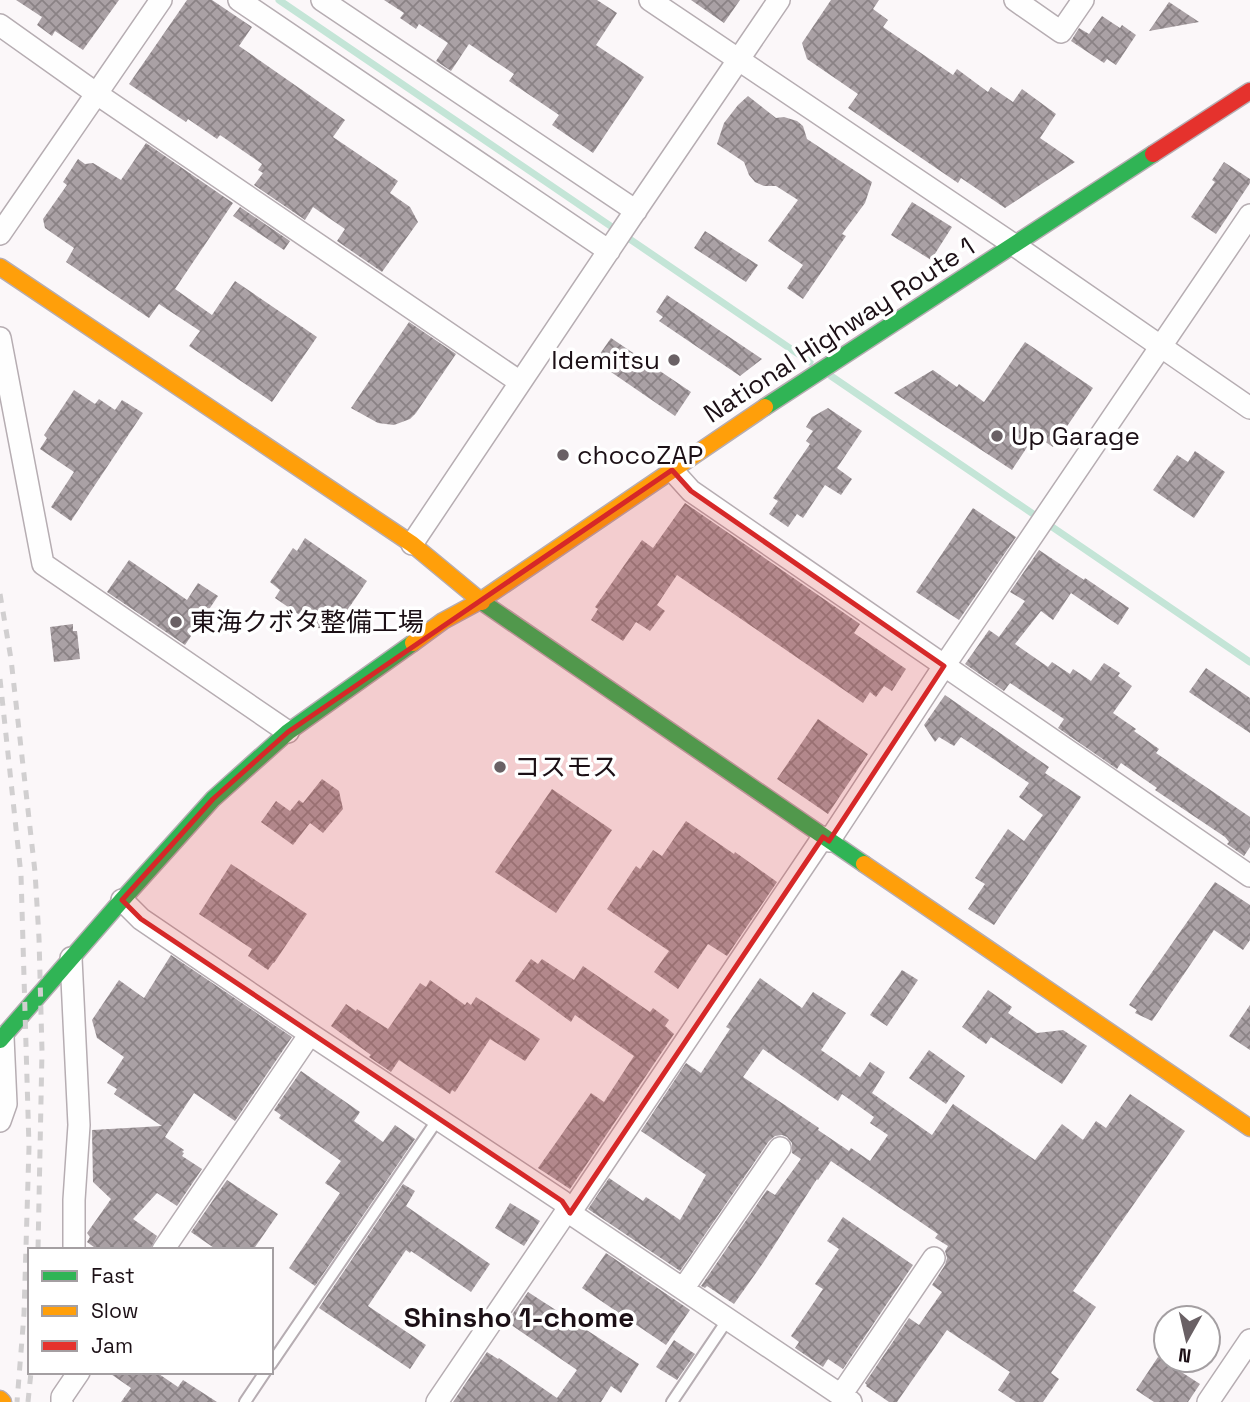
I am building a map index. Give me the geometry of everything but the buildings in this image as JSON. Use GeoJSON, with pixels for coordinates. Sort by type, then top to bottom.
{"type":"FeatureCollection","features":[{"type":"Feature","properties":{"kind":"main road","name":"National Highway Route 1"},"geometry":{"type":"LineString","coordinates":[[1,1039],[213,799],[288,732],[443,621],[480,601],[797,385],[1250,91]]}},
{"type":"Feature","properties":{"kind":"main road"},"geometry":{"type":"LineString","coordinates":[[0,267],[412,544],[480,601],[1250,1128]]}},
{"type":"Feature","properties":{"kind":"street"},"geometry":{"type":"LineString","coordinates":[[0,234],[161,0]]}},
{"type":"Feature","properties":{"kind":"street"},"geometry":{"type":"LineString","coordinates":[[239,0],[611,248]]}},
{"type":"Feature","properties":{"kind":"street"},"geometry":{"type":"LineString","coordinates":[[322,0],[633,215]]}},
{"type":"Feature","properties":{"kind":"street"},"geometry":{"type":"LineString","coordinates":[[650,0],[1250,408]]}},
{"type":"Feature","properties":{"kind":"street"},"geometry":{"type":"LineString","coordinates":[[412,544],[779,0]]}},
{"type":"Feature","properties":{"kind":"street"},"geometry":{"type":"LineString","coordinates":[[1015,0],[1061,32],[1083,0]]}},
{"type":"Feature","properties":{"kind":"street"},"geometry":{"type":"LineString","coordinates":[[0,25],[520,382]]}},
{"type":"Feature","properties":{"kind":"street"},"geometry":{"type":"LineString","coordinates":[[437,1402],[826,839],[1250,215]]}},
{"type":"Feature","properties":{"kind":"street"},"geometry":{"type":"LineString","coordinates":[[0,338],[43,564],[288,732]]}},
{"type":"Feature","properties":{"kind":"street"},"geometry":{"type":"LineString","coordinates":[[672,470],[691,491],[1250,876]]}},
{"type":"Feature","properties":{"kind":"street"},"geometry":{"type":"LineString","coordinates":[[122,900],[141,919],[562,1201],[569,1211],[846,1399],[934,1258]]}},
{"type":"Feature","properties":{"kind":"street"},"geometry":{"type":"LineString","coordinates":[[71,958],[79,1125],[74,1248]]}},
{"type":"Feature","properties":{"kind":"street"},"geometry":{"type":"LineString","coordinates":[[164,1248],[310,1034]]}},
{"type":"Feature","properties":{"kind":"street"},"geometry":{"type":"LineString","coordinates":[[0,1121],[6,1104],[1,1039]]}},
{"type":"Feature","properties":{"kind":"street"},"geometry":{"type":"LineString","coordinates":[[683,1289],[780,1148]]}},
{"type":"Feature","properties":{"kind":"street"},"geometry":{"type":"LineString","coordinates":[[1208,1402],[1250,1340]]}},
{"type":"Feature","properties":{"kind":"street"},"geometry":{"type":"LineString","coordinates":[[62,1399],[64,1374]]}},
{"type":"Feature","properties":{"kind":"street"},"geometry":{"type":"LineString","coordinates":[[62,1399],[78,1374]]}},
{"type":"Feature","properties":{"kind":"lane"},"geometry":{"type":"LineString","coordinates":[[273,1361],[438,1119]]}},
{"type":"Feature","properties":{"kind":"lane"},"geometry":{"type":"LineString","coordinates":[[672,1402],[728,1320]]}},
{"type":"Feature","properties":{"kind":"lane"},"geometry":{"type":"LineString","coordinates":[[245,1402],[264,1374]]}},
{"type":"Feature","properties":{"kind":"highlighted area"},"geometry":{"type":"Polygon","coordinates":[[[672,470],[691,491],[944,666],[829,841],[823,837],[570,1213],[562,1201],[141,919],[122,900],[213,799],[288,732],[672,470]]]}},
{"type":"Feature","properties":{"kind":"waterway"},"geometry":{"type":"LineString","coordinates":[[279,0],[810,362]]}},
{"type":"Feature","properties":{"kind":"waterway"},"geometry":{"type":"LineString","coordinates":[[831,376],[1250,662]]}},
{"type":"Feature","properties":{"kind":"railway"},"geometry":{"type":"LineString","coordinates":[[0,594],[11,659],[35,872],[39,938],[42,1051],[38,1248]]}},
{"type":"Feature","properties":{"kind":"railway"},"geometry":{"type":"LineString","coordinates":[[0,679],[21,875],[29,1147],[24,1314],[17,1402]]}},
{"type":"Feature","properties":{"kind":"railway"},"geometry":{"type":"LineString","coordinates":[[28,1402],[31,1374]]}},
{"type":"Feature","properties":{"kind":"traffic: fast"},"geometry":{"type":"LineString","coordinates":[[765,407],[1153,154]]}},
{"type":"Feature","properties":{"kind":"traffic: fast"},"geometry":{"type":"LineString","coordinates":[[482,602],[864,864]]}},
{"type":"Feature","properties":{"kind":"traffic: fast"},"geometry":{"type":"LineString","coordinates":[[0,1040],[213,799],[288,732],[413,643]]}},
{"type":"Feature","properties":{"kind":"traffic: slow"},"geometry":{"type":"LineString","coordinates":[[0,267],[412,544],[482,602]]}},
{"type":"Feature","properties":{"kind":"traffic: slow"},"geometry":{"type":"LineString","coordinates":[[413,643],[443,621],[480,601],[765,407]]}},
{"type":"Feature","properties":{"kind":"traffic: slow"},"geometry":{"type":"LineString","coordinates":[[864,864],[1250,1128]]}},
{"type":"Feature","properties":{"kind":"traffic: slow"},"geometry":{"type":"LineString","coordinates":[[0,1399],[3,1402]]}},
{"type":"Feature","properties":{"kind":"traffic: jam"},"geometry":{"type":"LineString","coordinates":[[1153,154],[1250,91]]}},
{"type":"Feature","properties":{"kind":"place","name":"Idemitsu"},"geometry":{"type":"Point","coordinates":[674,360]}},
{"type":"Feature","properties":{"kind":"place","name":"Up Garage"},"geometry":{"type":"Point","coordinates":[997,436]}},
{"type":"Feature","properties":{"kind":"place","name":"chocoZAP"},"geometry":{"type":"Point","coordinates":[563,455]}},
{"type":"Feature","properties":{"kind":"place","name":"東海クボタ整備工場"},"geometry":{"type":"Point","coordinates":[176,622]}},
{"type":"Feature","properties":{"kind":"place","name":"コスモス"},"geometry":{"type":"Point","coordinates":[500,767]}},
{"type":"Feature","properties":{"kind":"district","name":"Shinsho 1-chome"},"geometry":{"type":"Point","coordinates":[519,1317]}}]}
